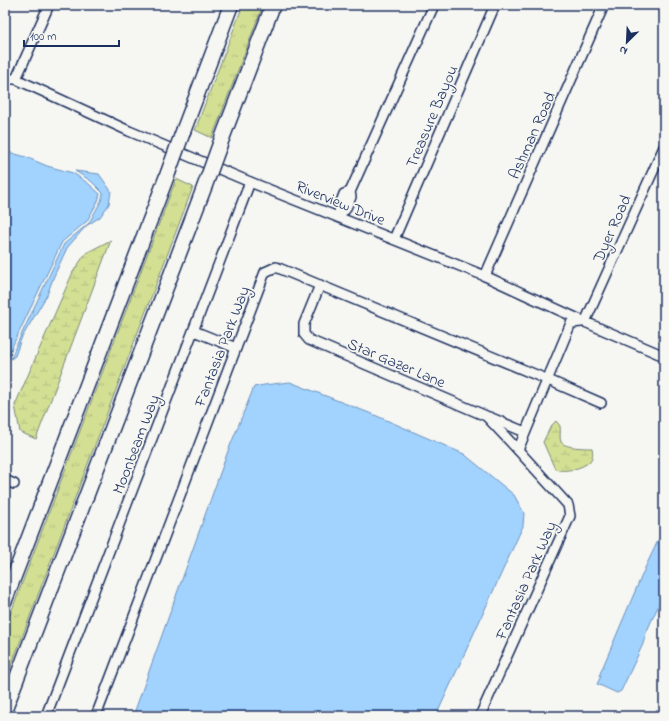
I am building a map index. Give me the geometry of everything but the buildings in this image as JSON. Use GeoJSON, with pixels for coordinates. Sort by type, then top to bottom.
{"type":"FeatureCollection","features":[{"type":"Feature","properties":{"kind":"highway"},"geometry":{"type":"LineString","coordinates":[[5,600],[231,5]]}},
{"type":"Feature","properties":{"kind":"highway"},"geometry":{"type":"LineString","coordinates":[[5,709],[273,5]]}},
{"type":"Feature","properties":{"kind":"street"},"geometry":{"type":"LineString","coordinates":[[16,79],[49,5]]}},
{"type":"Feature","properties":{"kind":"street"},"geometry":{"type":"LineString","coordinates":[[339,215],[345,210],[351,197],[350,192],[434,5]]}},
{"type":"Feature","properties":{"kind":"street","name":"Treasure Bayou"},"geometry":{"type":"LineString","coordinates":[[394,239],[495,5]]}},
{"type":"Feature","properties":{"kind":"street","name":"Ashman Road"},"geometry":{"type":"LineString","coordinates":[[485,276],[604,5]]}},
{"type":"Feature","properties":{"kind":"street","name":"Riverview Drive"},"geometry":{"type":"LineString","coordinates":[[5,79],[16,79],[129,131],[250,182],[339,215],[485,276],[664,356]]}},
{"type":"Feature","properties":{"kind":"street","name":"Dyer Road"},"geometry":{"type":"LineString","coordinates":[[586,322],[664,146]]}},
{"type":"Feature","properties":{"kind":"street","name":"Moonbeam Way"},"geometry":{"type":"LineString","coordinates":[[46,716],[250,182]]}},
{"type":"Feature","properties":{"kind":"street","name":"Fantasia Park Way"},"geometry":{"type":"LineString","coordinates":[[96,716],[265,272],[276,267],[546,379],[600,403]]}},
{"type":"Feature","properties":{"kind":"street","name":"Star Gazer Lane"},"geometry":{"type":"LineString","coordinates":[[320,285],[304,324],[304,334],[309,340],[486,416],[518,450]]}},
{"type":"Feature","properties":{"kind":"street"},"geometry":{"type":"LineString","coordinates":[[518,450],[546,379],[571,323],[586,322]]}},
{"type":"Feature","properties":{"kind":"street"},"geometry":{"type":"LineString","coordinates":[[194,331],[236,348]]}},
{"type":"Feature","properties":{"kind":"street"},"geometry":{"type":"LineString","coordinates":[[486,416],[525,432]]}},
{"type":"Feature","properties":{"kind":"street","name":"Fantasia Park Way"},"geometry":{"type":"LineString","coordinates":[[480,716],[570,516],[568,504],[518,450]]}},
{"type":"Feature","properties":{"kind":"street"},"geometry":{"type":"LineString","coordinates":[[5,480],[14,484]]}},
{"type":"Feature","properties":{"kind":"green space"},"geometry":{"type":"Polygon","coordinates":[[[243,5],[263,5],[212,138],[195,130],[243,5]]]}},
{"type":"Feature","properties":{"kind":"green space"},"geometry":{"type":"Polygon","coordinates":[[[176,179],[193,187],[5,682],[5,628],[176,179]]]}},
{"type":"Feature","properties":{"kind":"green space"},"geometry":{"type":"Polygon","coordinates":[[[111,240],[36,439],[20,432],[15,405],[73,272],[86,253],[111,240]]]}},
{"type":"Feature","properties":{"kind":"green space"},"geometry":{"type":"Polygon","coordinates":[[[556,421],[560,426],[560,440],[563,444],[575,447],[592,448],[592,458],[587,464],[579,468],[568,470],[555,469],[543,442],[551,426],[556,421]]]}},
{"type":"Feature","properties":{"kind":"water"},"geometry":{"type":"Polygon","coordinates":[[[5,151],[26,157],[47,166],[73,173],[100,194],[98,201],[87,221],[62,242],[12,347],[5,370],[5,151]]]}},
{"type":"Feature","properties":{"kind":"water"},"geometry":{"type":"Polygon","coordinates":[[[75,171],[99,174],[111,191],[109,204],[100,217],[86,226],[67,248],[47,295],[21,339],[15,356],[11,359],[64,244],[89,223],[101,201],[103,194],[102,192],[91,181],[75,171]]]}},
{"type":"Feature","properties":{"kind":"water"},"geometry":{"type":"Polygon","coordinates":[[[290,382],[377,416],[464,454],[514,495],[524,513],[523,526],[436,716],[133,716],[228,451],[254,387],[290,382]]]}},
{"type":"Feature","properties":{"kind":"water"},"geometry":{"type":"Polygon","coordinates":[[[664,528],[664,593],[646,633],[643,644],[621,691],[617,693],[597,684],[601,676],[599,676],[645,568],[664,528]]]}}]}
